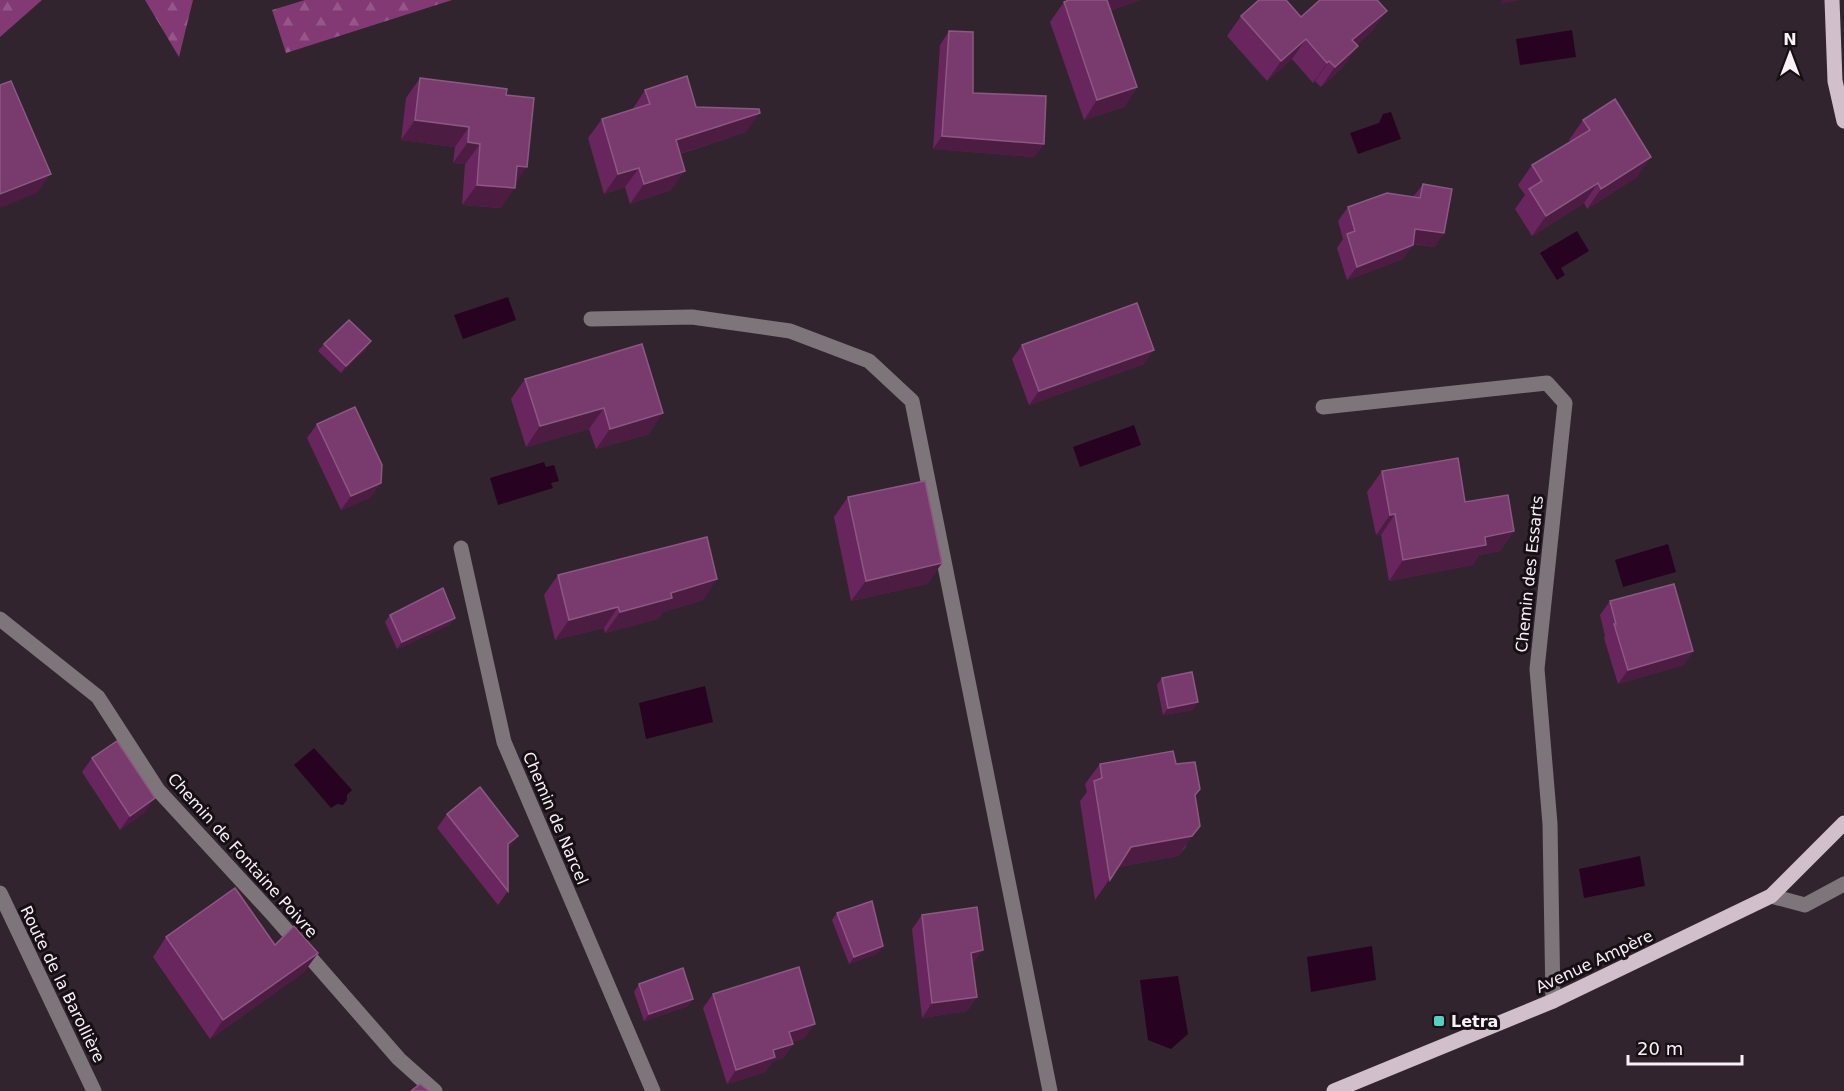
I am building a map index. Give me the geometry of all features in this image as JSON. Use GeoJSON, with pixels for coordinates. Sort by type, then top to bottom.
{"type":"FeatureCollection","features":[{"type":"Feature","properties":{"kind":"main road"},"geometry":{"type":"LineString","coordinates":[[1832,0],[1835,81],[1844,121]]}},
{"type":"Feature","properties":{"kind":"main road","name":"Avenue Ampère"},"geometry":{"type":"LineString","coordinates":[[1334,1091],[1553,1001],[1771,896],[1844,823]]}},
{"type":"Feature","properties":{"kind":"street"},"geometry":{"type":"LineString","coordinates":[[591,319],[692,317],[790,331],[869,361],[912,401],[1050,1091]]}},
{"type":"Feature","properties":{"kind":"street","name":"Chemin des Essarts"},"geometry":{"type":"LineString","coordinates":[[1323,407],[1547,383],[1565,403],[1537,669],[1550,825],[1553,1001]]}},
{"type":"Feature","properties":{"kind":"street","name":"Chemin de Narcel"},"geometry":{"type":"LineString","coordinates":[[460,548],[504,742],[653,1091]]}},
{"type":"Feature","properties":{"kind":"street","name":"Chemin de Fontaine Poivre"},"geometry":{"type":"LineString","coordinates":[[0,620],[98,698],[158,790],[274,916],[399,1059],[435,1091]]}},
{"type":"Feature","properties":{"kind":"street"},"geometry":{"type":"LineString","coordinates":[[1771,896],[1805,905],[1844,884]]}},
{"type":"Feature","properties":{"kind":"street","name":"Route de la Barollière"},"geometry":{"type":"LineString","coordinates":[[0,893],[94,1091]]}},
{"type":"Feature","properties":{"kind":"green space"},"geometry":{"type":"Polygon","coordinates":[[[0,0],[42,0],[0,37],[0,0]]]}},
{"type":"Feature","properties":{"kind":"green space"},"geometry":{"type":"Polygon","coordinates":[[[145,0],[193,0],[179,57],[145,0]]]}},
{"type":"Feature","properties":{"kind":"green space"},"geometry":{"type":"Polygon","coordinates":[[[305,0],[452,0],[286,53],[272,10],[305,0]]]}},
{"type":"Feature","properties":{"kind":"shaded area"},"geometry":{"type":"Polygon","coordinates":[[[1572,30],[1576,57],[1520,65],[1516,39],[1572,30]]]}},
{"type":"Feature","properties":{"kind":"shaded area"},"geometry":{"type":"Polygon","coordinates":[[[1391,112],[1401,139],[1358,154],[1350,133],[1379,123],[1383,114],[1391,112]]]}},
{"type":"Feature","properties":{"kind":"shaded area"},"geometry":{"type":"Polygon","coordinates":[[[1577,231],[1589,251],[1561,268],[1565,275],[1557,280],[1540,253],[1577,231]]]}},
{"type":"Feature","properties":{"kind":"shaded area"},"geometry":{"type":"Polygon","coordinates":[[[508,297],[516,320],[463,339],[454,315],[508,297]]]}},
{"type":"Feature","properties":{"kind":"shaded area"},"geometry":{"type":"Polygon","coordinates":[[[1134,425],[1141,445],[1080,467],[1073,447],[1134,425]]]}},
{"type":"Feature","properties":{"kind":"shaded area"},"geometry":{"type":"Polygon","coordinates":[[[544,462],[546,467],[554,465],[559,481],[551,483],[553,488],[498,505],[490,478],[544,462]]]}},
{"type":"Feature","properties":{"kind":"shaded area"},"geometry":{"type":"Polygon","coordinates":[[[1668,544],[1676,572],[1623,587],[1615,560],[1668,544]]]}},
{"type":"Feature","properties":{"kind":"shaded area"},"geometry":{"type":"Polygon","coordinates":[[[705,686],[713,722],[646,739],[639,703],[705,686]]]}},
{"type":"Feature","properties":{"kind":"shaded area"},"geometry":{"type":"Polygon","coordinates":[[[314,748],[352,790],[343,805],[337,804],[331,808],[294,765],[314,748]]]}},
{"type":"Feature","properties":{"kind":"shaded area"},"geometry":{"type":"Polygon","coordinates":[[[1640,856],[1645,886],[1584,898],[1579,869],[1640,856]]]}},
{"type":"Feature","properties":{"kind":"shaded area"},"geometry":{"type":"Polygon","coordinates":[[[1372,946],[1376,980],[1311,992],[1307,957],[1372,946]]]}},
{"type":"Feature","properties":{"kind":"shaded area"},"geometry":{"type":"Polygon","coordinates":[[[1178,976],[1188,1034],[1171,1049],[1148,1040],[1140,980],[1178,976]]]}},
{"type":"Feature","properties":{"kind":"building"},"geometry":{"type":"Polygon","coordinates":[[[1107,0],[1137,87],[1097,100],[1064,2],[1107,0]]]}},
{"type":"Feature","properties":{"kind":"building"},"geometry":{"type":"Polygon","coordinates":[[[1259,0],[1286,0],[1301,17],[1320,0],[1377,0],[1387,11],[1352,40],[1358,46],[1335,67],[1329,61],[1327,63],[1306,39],[1281,61],[1241,16],[1259,0]]]}},
{"type":"Feature","properties":{"kind":"building"},"geometry":{"type":"Polygon","coordinates":[[[949,31],[973,32],[973,93],[1046,96],[1044,144],[942,136],[949,31]]]}},
{"type":"Feature","properties":{"kind":"building"},"geometry":{"type":"Polygon","coordinates":[[[687,76],[696,107],[759,109],[760,113],[676,140],[685,171],[644,184],[639,168],[618,174],[602,119],[650,104],[645,90],[687,76]]]}},
{"type":"Feature","properties":{"kind":"building"},"geometry":{"type":"Polygon","coordinates":[[[420,78],[507,89],[506,95],[534,98],[527,167],[517,166],[515,188],[477,185],[480,144],[468,142],[469,127],[415,120],[420,78]]]}},
{"type":"Feature","properties":{"kind":"building"},"geometry":{"type":"Polygon","coordinates":[[[11,81],[51,174],[0,194],[0,85],[11,81]]]}},
{"type":"Feature","properties":{"kind":"building"},"geometry":{"type":"Polygon","coordinates":[[[1615,99],[1651,157],[1601,189],[1598,183],[1546,216],[1529,189],[1542,181],[1532,165],[1590,130],[1583,120],[1615,99]]]}},
{"type":"Feature","properties":{"kind":"building"},"geometry":{"type":"Polygon","coordinates":[[[1423,184],[1452,189],[1444,233],[1415,229],[1413,245],[1357,267],[1347,234],[1355,231],[1348,207],[1387,193],[1420,198],[1423,184]]]}},
{"type":"Feature","properties":{"kind":"building"},"geometry":{"type":"Polygon","coordinates":[[[1137,303],[1154,350],[1039,391],[1022,345],[1137,303]]]}},
{"type":"Feature","properties":{"kind":"building"},"geometry":{"type":"Polygon","coordinates":[[[349,320],[371,341],[346,366],[324,344],[349,320]]]}},
{"type":"Feature","properties":{"kind":"building"},"geometry":{"type":"Polygon","coordinates":[[[642,344],[663,413],[610,429],[604,408],[540,426],[525,379],[642,344]]]}},
{"type":"Feature","properties":{"kind":"building"},"geometry":{"type":"Polygon","coordinates":[[[355,407],[382,465],[381,483],[351,496],[317,424],[355,407]]]}},
{"type":"Feature","properties":{"kind":"building"},"geometry":{"type":"Polygon","coordinates":[[[1458,458],[1465,502],[1508,495],[1514,531],[1485,537],[1486,545],[1403,560],[1395,514],[1390,515],[1382,471],[1458,458]]]}},
{"type":"Feature","properties":{"kind":"building"},"geometry":{"type":"Polygon","coordinates":[[[925,481],[942,563],[866,581],[848,497],[925,481]]]}},
{"type":"Feature","properties":{"kind":"building"},"geometry":{"type":"Polygon","coordinates":[[[707,537],[717,579],[671,593],[672,598],[620,612],[618,607],[569,620],[558,575],[707,537]]]}},
{"type":"Feature","properties":{"kind":"building"},"geometry":{"type":"Polygon","coordinates":[[[1674,584],[1693,651],[1628,670],[1614,624],[1616,624],[1610,601],[1674,584]]]}},
{"type":"Feature","properties":{"kind":"building"},"geometry":{"type":"Polygon","coordinates":[[[443,588],[455,618],[402,642],[390,615],[443,588]]]}},
{"type":"Feature","properties":{"kind":"building"},"geometry":{"type":"Polygon","coordinates":[[[1192,672],[1198,702],[1168,708],[1162,678],[1192,672]]]}},
{"type":"Feature","properties":{"kind":"building"},"geometry":{"type":"Polygon","coordinates":[[[117,741],[155,798],[130,816],[92,758],[117,741]]]}},
{"type":"Feature","properties":{"kind":"building"},"geometry":{"type":"Polygon","coordinates":[[[1173,751],[1176,764],[1195,762],[1200,789],[1195,795],[1200,826],[1192,836],[1131,847],[1110,880],[1094,781],[1102,778],[1100,764],[1173,751]]]}},
{"type":"Feature","properties":{"kind":"building"},"geometry":{"type":"Polygon","coordinates":[[[480,787],[518,836],[508,844],[508,891],[447,814],[480,787]]]}},
{"type":"Feature","properties":{"kind":"building"},"geometry":{"type":"Polygon","coordinates":[[[235,888],[275,945],[294,926],[318,953],[223,1020],[166,937],[235,888]]]}},
{"type":"Feature","properties":{"kind":"building"},"geometry":{"type":"Polygon","coordinates":[[[872,901],[883,946],[854,957],[837,913],[872,901]]]}},
{"type":"Feature","properties":{"kind":"building"},"geometry":{"type":"Polygon","coordinates":[[[977,907],[983,950],[971,953],[977,997],[932,1003],[922,915],[977,907]]]}},
{"type":"Feature","properties":{"kind":"building"},"geometry":{"type":"Polygon","coordinates":[[[799,967],[815,1024],[789,1032],[793,1044],[773,1050],[775,1057],[736,1070],[713,994],[799,967]]]}},
{"type":"Feature","properties":{"kind":"building"},"geometry":{"type":"Polygon","coordinates":[[[683,968],[693,999],[649,1014],[639,984],[683,968]]]}},
{"type":"Feature","properties":{"kind":"building"},"geometry":{"type":"Polygon","coordinates":[[[420,1084],[429,1091],[411,1091],[420,1084]]]}},
{"type":"Feature","properties":{"kind":"place","name":"Letra"},"geometry":{"type":"Point","coordinates":[1439,1021]}}]}
